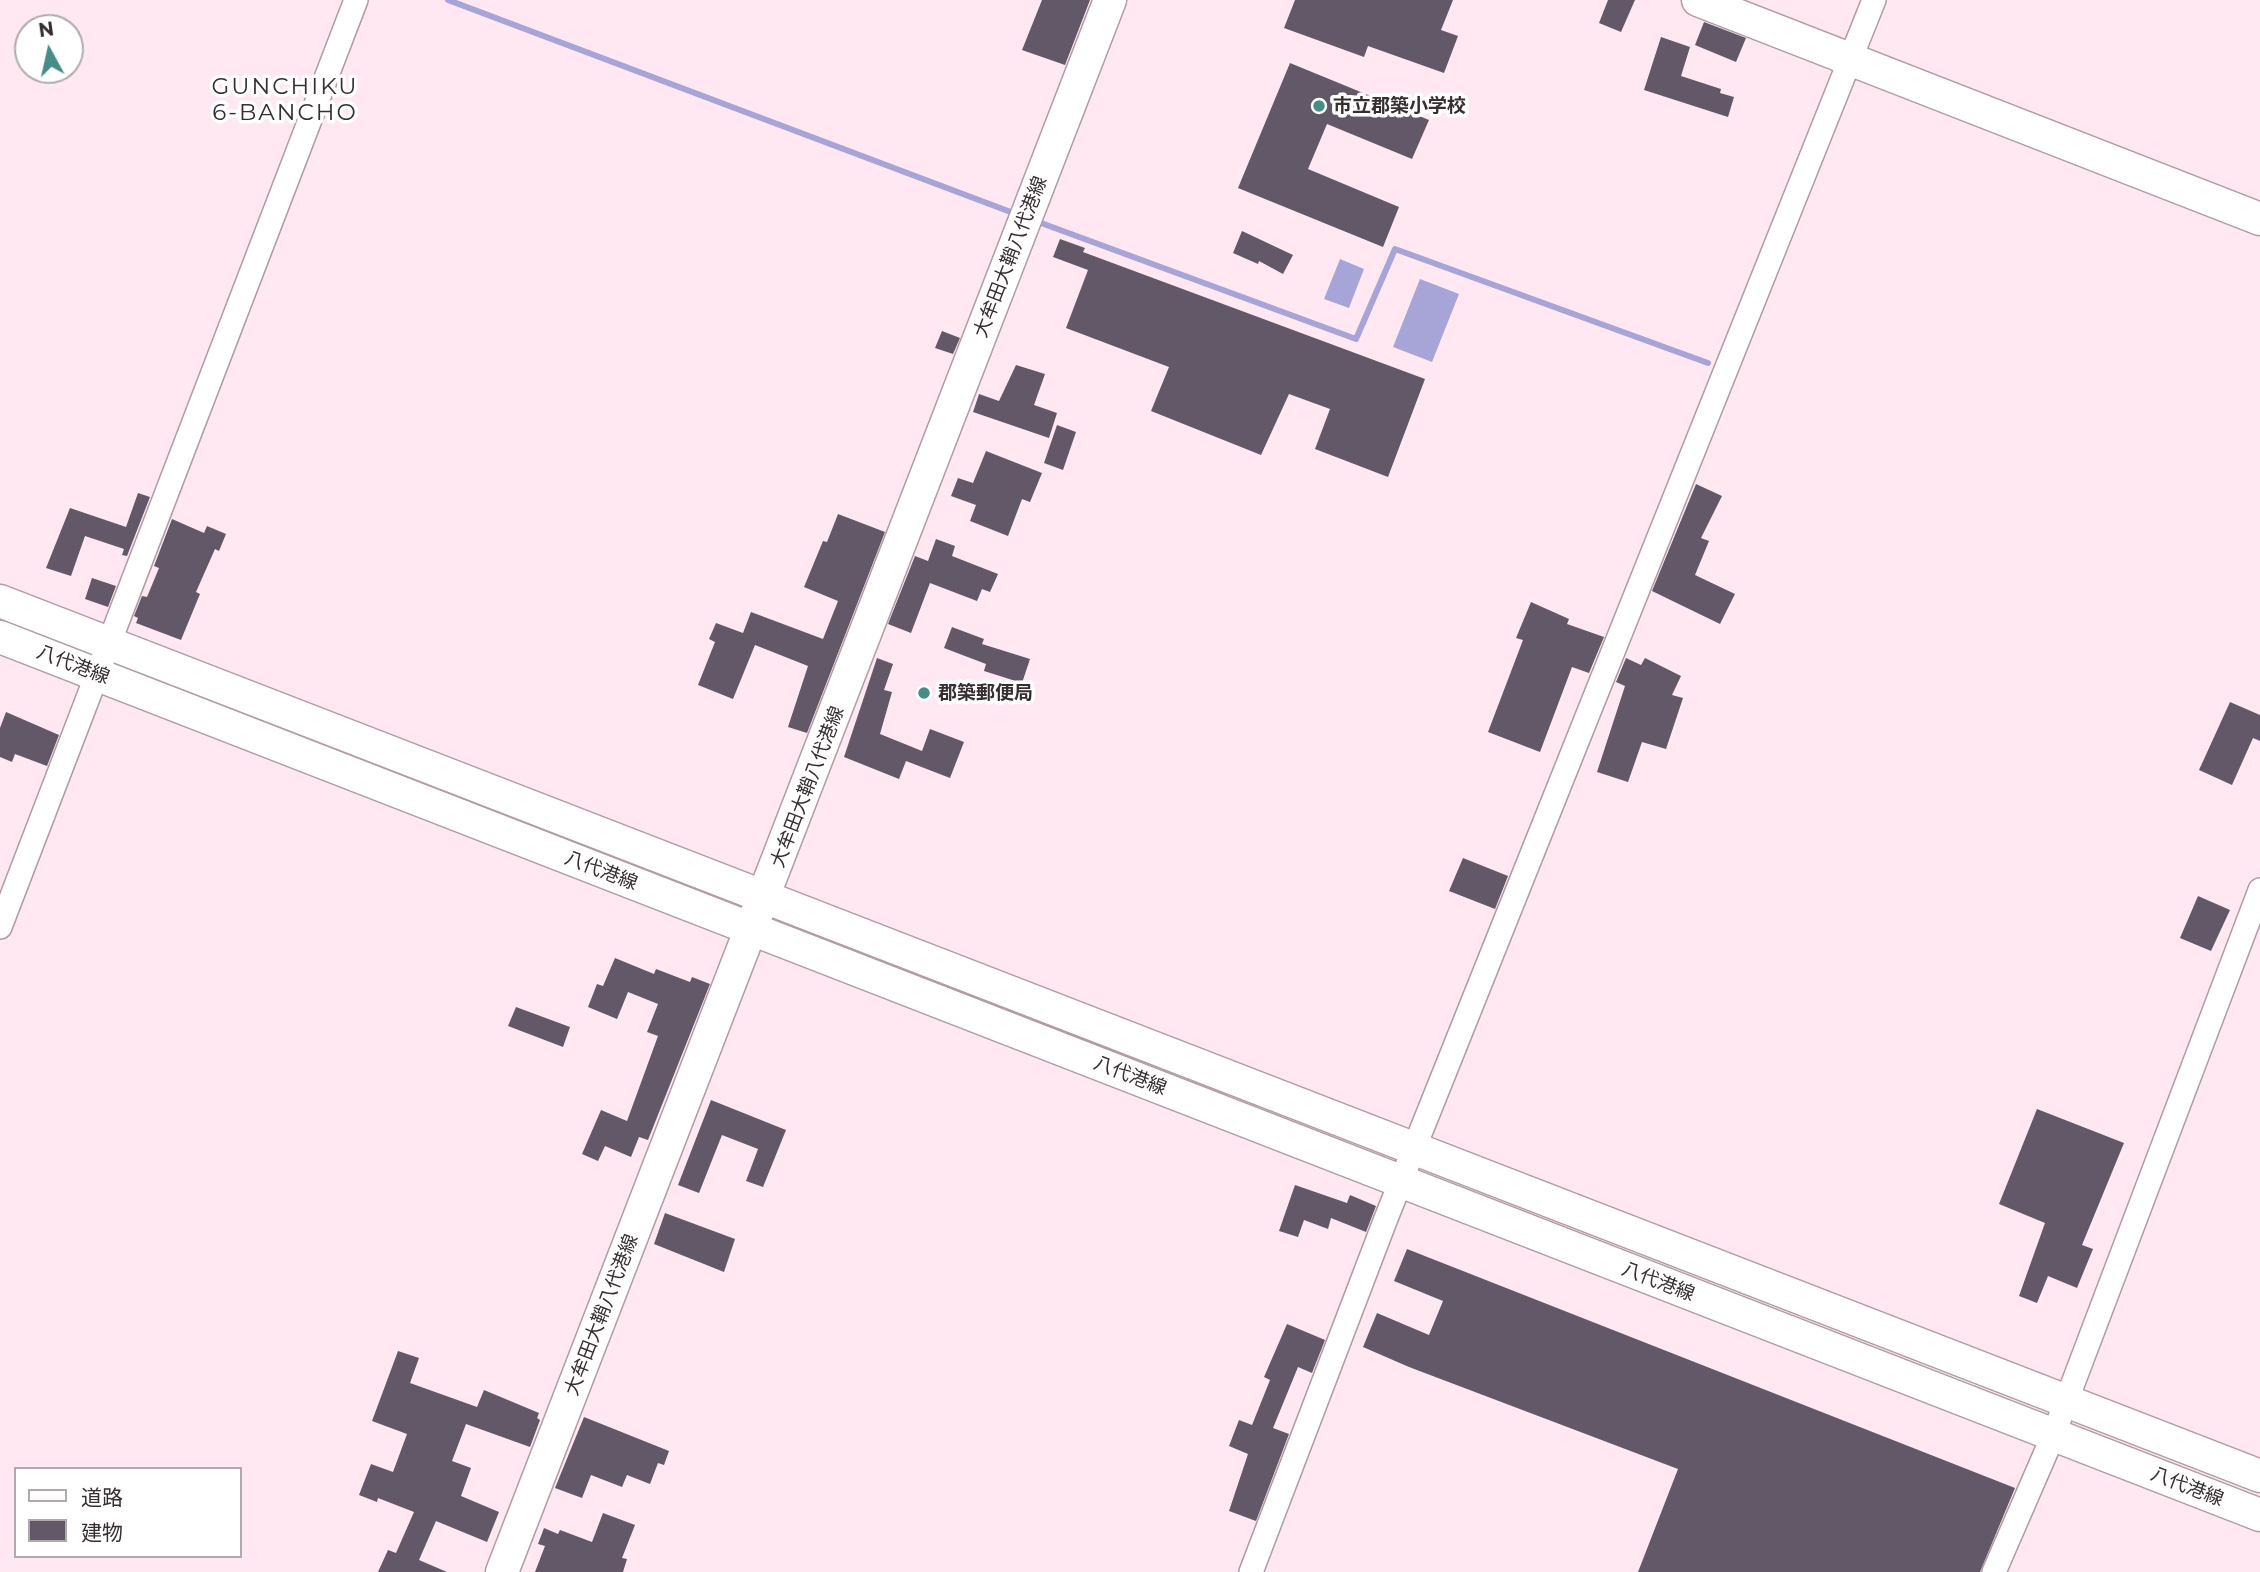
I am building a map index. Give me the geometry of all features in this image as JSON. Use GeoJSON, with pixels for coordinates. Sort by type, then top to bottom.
{"type":"FeatureCollection","features":[{"type":"Feature","properties":{"kind":"main road","name":"大牟田大鞘八代港線"},"geometry":{"type":"LineString","coordinates":[[502,1572],[751,929],[765,899],[1110,0]]}},
{"type":"Feature","properties":{"kind":"main road"},"geometry":{"type":"LineString","coordinates":[[1698,0],[2260,219]]}},
{"type":"Feature","properties":{"kind":"main road","name":"八代港線"},"geometry":{"type":"LineString","coordinates":[[0,601],[765,899],[2067,1399],[2260,1476]]}},
{"type":"Feature","properties":{"kind":"main road","name":"八代港線"},"geometry":{"type":"LineString","coordinates":[[0,637],[2260,1515]]}},
{"type":"Feature","properties":{"kind":"street"},"geometry":{"type":"LineString","coordinates":[[0,927],[356,0]]}},
{"type":"Feature","properties":{"kind":"street"},"geometry":{"type":"LineString","coordinates":[[1251,1572],[1416,1148],[1874,0]]}},
{"type":"Feature","properties":{"kind":"street"},"geometry":{"type":"LineString","coordinates":[[1994,1572],[2053,1436],[2260,890]]}},
{"type":"Feature","properties":{"kind":"water"},"geometry":{"type":"Polygon","coordinates":[[[1340,259],[1364,269],[1349,308],[1324,299],[1340,259]]]}},
{"type":"Feature","properties":{"kind":"water"},"geometry":{"type":"Polygon","coordinates":[[[1420,279],[1459,294],[1432,362],[1393,347],[1420,279]]]}},
{"type":"Feature","properties":{"kind":"building"},"geometry":{"type":"Polygon","coordinates":[[[1042,0],[1090,0],[1065,65],[1022,50],[1042,0]]]}},
{"type":"Feature","properties":{"kind":"building"},"geometry":{"type":"Polygon","coordinates":[[[1295,0],[1453,0],[1441,30],[1458,36],[1444,73],[1368,46],[1364,57],[1284,28],[1295,0]]]}},
{"type":"Feature","properties":{"kind":"building"},"geometry":{"type":"Polygon","coordinates":[[[1608,0],[1635,0],[1621,32],[1599,23],[1608,0]]]}},
{"type":"Feature","properties":{"kind":"building"},"geometry":{"type":"Polygon","coordinates":[[[1704,22],[1746,38],[1736,62],[1695,45],[1704,22]]]}},
{"type":"Feature","properties":{"kind":"building"},"geometry":{"type":"Polygon","coordinates":[[[1661,37],[1690,47],[1681,76],[1721,89],[1720,93],[1734,97],[1728,117],[1644,90],[1661,37]]]}},
{"type":"Feature","properties":{"kind":"building"},"geometry":{"type":"Polygon","coordinates":[[[1290,63],[1429,120],[1412,159],[1327,124],[1308,169],[1399,207],[1383,247],[1238,188],[1290,63]]]}},
{"type":"Feature","properties":{"kind":"building"},"geometry":{"type":"Polygon","coordinates":[[[1242,231],[1293,255],[1283,274],[1259,261],[1258,264],[1233,253],[1242,231]]]}},
{"type":"Feature","properties":{"kind":"building"},"geometry":{"type":"Polygon","coordinates":[[[1060,239],[1085,248],[1083,252],[1425,379],[1388,477],[1315,449],[1330,409],[1289,394],[1261,455],[1151,411],[1169,367],[1066,328],[1088,270],[1053,257],[1060,239]]]}},
{"type":"Feature","properties":{"kind":"building"},"geometry":{"type":"Polygon","coordinates":[[[942,331],[960,338],[953,354],[935,348],[942,331]]]}},
{"type":"Feature","properties":{"kind":"building"},"geometry":{"type":"Polygon","coordinates":[[[1016,365],[1045,374],[1034,405],[1057,413],[1049,438],[973,412],[979,394],[999,401],[1016,365]]]}},
{"type":"Feature","properties":{"kind":"building"},"geometry":{"type":"Polygon","coordinates":[[[1057,425],[1076,432],[1063,470],[1044,463],[1057,425]]]}},
{"type":"Feature","properties":{"kind":"building"},"geometry":{"type":"Polygon","coordinates":[[[986,451],[1042,473],[1030,502],[1022,499],[1008,536],[970,521],[976,505],[951,496],[958,478],[973,483],[986,451]]]}},
{"type":"Feature","properties":{"kind":"building"},"geometry":{"type":"Polygon","coordinates":[[[1696,484],[1722,496],[1701,538],[1709,541],[1695,575],[1735,594],[1720,624],[1652,591],[1696,484]]]}},
{"type":"Feature","properties":{"kind":"building"},"geometry":{"type":"Polygon","coordinates":[[[138,493],[150,497],[127,556],[122,555],[124,549],[85,536],[71,576],[46,568],[70,508],[126,527],[138,493]]]}},
{"type":"Feature","properties":{"kind":"building"},"geometry":{"type":"Polygon","coordinates":[[[838,514],[885,532],[807,733],[788,727],[808,666],[755,645],[733,699],[698,685],[715,642],[709,639],[716,623],[743,633],[751,612],[823,639],[838,601],[804,587],[823,541],[827,542],[838,514]]]}},
{"type":"Feature","properties":{"kind":"building"},"geometry":{"type":"Polygon","coordinates":[[[172,519],[204,533],[207,526],[226,534],[219,551],[215,549],[196,592],[200,594],[181,640],[136,623],[138,618],[134,616],[142,596],[147,597],[159,568],[154,566],[172,519]]]}},
{"type":"Feature","properties":{"kind":"building"},"geometry":{"type":"Polygon","coordinates":[[[936,539],[955,546],[952,556],[998,574],[990,592],[982,589],[977,601],[930,583],[911,633],[888,624],[915,556],[928,561],[936,539]]]}},
{"type":"Feature","properties":{"kind":"building"},"geometry":{"type":"Polygon","coordinates":[[[92,578],[116,586],[108,607],[85,599],[92,578]]]}},
{"type":"Feature","properties":{"kind":"building"},"geometry":{"type":"Polygon","coordinates":[[[1531,602],[1569,619],[1567,624],[1604,637],[1589,673],[1572,667],[1540,752],[1488,732],[1523,640],[1516,638],[1531,602]]]}},
{"type":"Feature","properties":{"kind":"building"},"geometry":{"type":"Polygon","coordinates":[[[952,627],[984,639],[982,644],[1030,659],[1022,683],[984,671],[986,664],[944,648],[952,627]]]}},
{"type":"Feature","properties":{"kind":"building"},"geometry":{"type":"Polygon","coordinates":[[[877,658],[893,664],[884,690],[892,692],[880,734],[922,751],[930,729],[964,742],[950,778],[906,761],[899,779],[844,757],[877,658]]]}},
{"type":"Feature","properties":{"kind":"building"},"geometry":{"type":"Polygon","coordinates":[[[1626,658],[1641,665],[1645,658],[1681,676],[1672,695],[1683,698],[1666,749],[1642,742],[1628,782],[1597,772],[1625,686],[1616,682],[1626,658]]]}},
{"type":"Feature","properties":{"kind":"building"},"geometry":{"type":"Polygon","coordinates":[[[2230,702],[2260,715],[2260,741],[2253,738],[2232,785],[2199,770],[2230,702]]]}},
{"type":"Feature","properties":{"kind":"building"},"geometry":{"type":"Polygon","coordinates":[[[6,712],[59,735],[47,766],[15,754],[12,762],[0,757],[0,728],[6,712]]]}},
{"type":"Feature","properties":{"kind":"building"},"geometry":{"type":"Polygon","coordinates":[[[1463,858],[1508,876],[1495,909],[1449,891],[1463,858]]]}},
{"type":"Feature","properties":{"kind":"building"},"geometry":{"type":"Polygon","coordinates":[[[2198,896],[2230,910],[2211,951],[2180,938],[2198,896]]]}},
{"type":"Feature","properties":{"kind":"building"},"geometry":{"type":"Polygon","coordinates":[[[615,958],[654,974],[656,969],[690,982],[692,977],[710,984],[648,1140],[639,1137],[631,1157],[605,1146],[598,1161],[582,1154],[601,1110],[627,1121],[658,1036],[647,1032],[658,1004],[628,992],[617,1019],[588,1007],[597,984],[603,986],[615,958]]]}},
{"type":"Feature","properties":{"kind":"building"},"geometry":{"type":"Polygon","coordinates":[[[516,1007],[570,1027],[563,1047],[508,1026],[516,1007]]]}},
{"type":"Feature","properties":{"kind":"building"},"geometry":{"type":"Polygon","coordinates":[[[711,1100],[786,1130],[763,1187],[746,1181],[758,1149],[722,1135],[699,1193],[678,1185],[711,1100]]]}},
{"type":"Feature","properties":{"kind":"building"},"geometry":{"type":"Polygon","coordinates":[[[2037,1109],[2124,1143],[2082,1245],[2093,1249],[2077,1288],[2048,1276],[2037,1303],[2019,1296],[2045,1223],[1999,1204],[2037,1109]]]}},
{"type":"Feature","properties":{"kind":"building"},"geometry":{"type":"Polygon","coordinates":[[[1295,1185],[1347,1203],[1350,1195],[1376,1206],[1366,1232],[1331,1218],[1328,1229],[1304,1220],[1298,1237],[1279,1231],[1295,1185]]]}},
{"type":"Feature","properties":{"kind":"building"},"geometry":{"type":"Polygon","coordinates":[[[665,1213],[735,1239],[724,1272],[654,1244],[665,1213]]]}},
{"type":"Feature","properties":{"kind":"building"},"geometry":{"type":"Polygon","coordinates":[[[1407,1249],[2015,1488],[1980,1572],[1638,1572],[1678,1469],[1363,1347],[1377,1313],[1429,1335],[1443,1301],[1394,1281],[1407,1249]]]}},
{"type":"Feature","properties":{"kind":"building"},"geometry":{"type":"Polygon","coordinates":[[[1287,1324],[1325,1340],[1312,1373],[1298,1367],[1273,1428],[1289,1434],[1256,1521],[1229,1511],[1248,1454],[1229,1446],[1239,1420],[1252,1425],[1270,1380],[1264,1377],[1287,1324]]]}},
{"type":"Feature","properties":{"kind":"building"},"geometry":{"type":"Polygon","coordinates":[[[398,1351],[419,1358],[410,1383],[477,1407],[484,1390],[539,1413],[537,1418],[540,1420],[530,1447],[466,1424],[452,1461],[471,1468],[461,1496],[499,1512],[487,1542],[436,1521],[419,1560],[447,1572],[378,1572],[388,1550],[396,1553],[414,1512],[378,1498],[377,1502],[359,1495],[371,1464],[393,1472],[407,1434],[372,1421],[398,1351]]]}},
{"type":"Feature","properties":{"kind":"building"},"geometry":{"type":"Polygon","coordinates":[[[584,1417],[669,1451],[664,1465],[658,1463],[650,1484],[627,1475],[622,1487],[591,1475],[582,1498],[555,1488],[584,1417]]]}},
{"type":"Feature","properties":{"kind":"building"},"geometry":{"type":"Polygon","coordinates":[[[603,1513],[635,1525],[622,1558],[627,1559],[623,1572],[535,1572],[545,1546],[538,1544],[544,1528],[558,1534],[560,1530],[592,1542],[603,1513]]]}},
{"type":"Feature","properties":{"kind":"waterway"},"geometry":{"type":"LineString","coordinates":[[448,0],[1016,214]]}},
{"type":"Feature","properties":{"kind":"waterway"},"geometry":{"type":"LineString","coordinates":[[1033,220],[1356,339],[1395,249],[1708,363]]}},
{"type":"Feature","properties":{"kind":"place","name":"市立郡築小学校"},"geometry":{"type":"Point","coordinates":[1319,106]}},
{"type":"Feature","properties":{"kind":"place","name":"郡築郵便局"},"geometry":{"type":"Point","coordinates":[924,693]}},
{"type":"Feature","properties":{"kind":"district","name":"GUNCHIKU 6-BANCHO"},"geometry":{"type":"Point","coordinates":[285,100]}}]}
